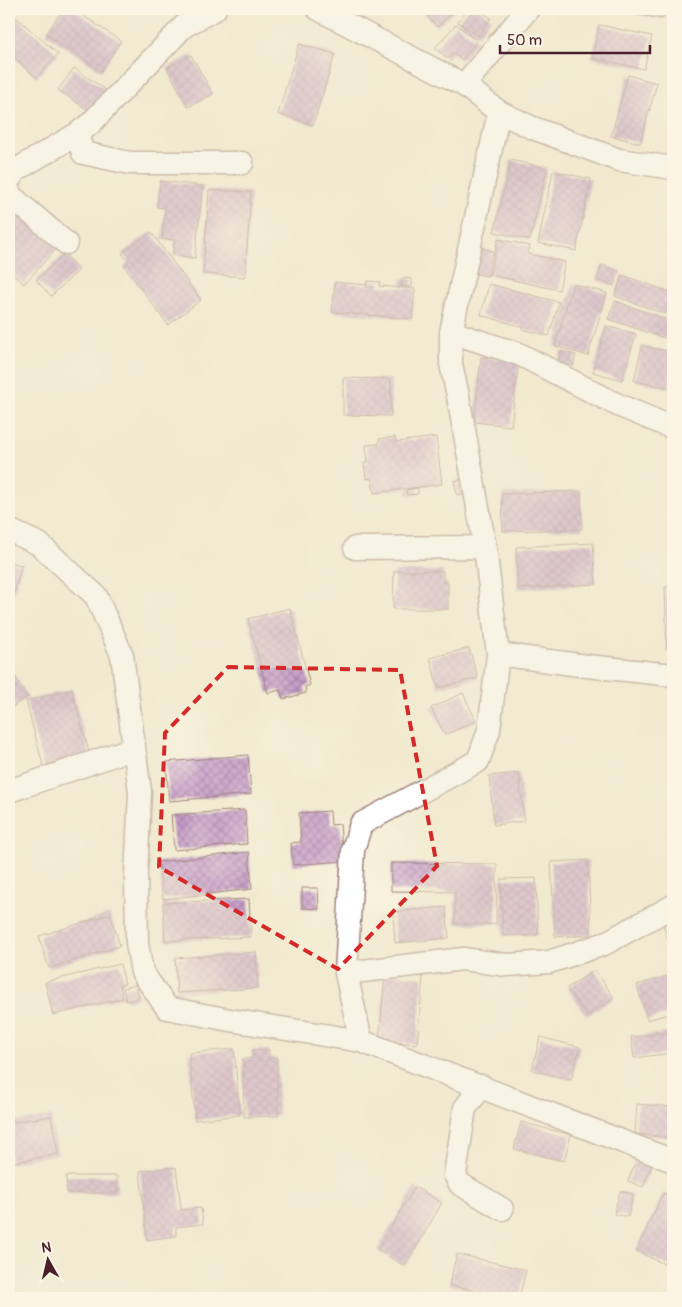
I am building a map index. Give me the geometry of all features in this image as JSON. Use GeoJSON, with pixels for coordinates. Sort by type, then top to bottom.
{"type":"FeatureCollection","features":[{"type":"Feature","properties":{"kind":"street"},"geometry":{"type":"LineString","coordinates":[[9,180],[16,170],[77,134],[90,124],[184,26],[215,9]]}},
{"type":"Feature","properties":{"kind":"street"},"geometry":{"type":"LineString","coordinates":[[318,9],[464,85],[499,112],[533,128],[619,160],[673,168]]}},
{"type":"Feature","properties":{"kind":"street"},"geometry":{"type":"LineString","coordinates":[[464,85],[528,9]]}},
{"type":"Feature","properties":{"kind":"street"},"geometry":{"type":"LineString","coordinates":[[361,1041],[346,973],[352,850],[361,824],[478,761],[489,730],[498,654],[485,547],[451,364],[450,332],[499,112]]}},
{"type":"Feature","properties":{"kind":"street"},"geometry":{"type":"LineString","coordinates":[[77,134],[84,154],[130,163],[242,163]]}},
{"type":"Feature","properties":{"kind":"street"},"geometry":{"type":"LineString","coordinates":[[9,191],[11,196],[66,243]]}},
{"type":"Feature","properties":{"kind":"street"},"geometry":{"type":"LineString","coordinates":[[450,332],[519,354],[618,405],[673,428]]}},
{"type":"Feature","properties":{"kind":"street"},"geometry":{"type":"LineString","coordinates":[[9,530],[38,544],[96,596],[122,655],[140,792],[136,876],[137,943],[142,972],[167,1008],[361,1041],[673,1161]]}},
{"type":"Feature","properties":{"kind":"street"},"geometry":{"type":"LineString","coordinates":[[355,548],[485,547]]}},
{"type":"Feature","properties":{"kind":"street"},"geometry":{"type":"LineString","coordinates":[[498,654],[673,675]]}},
{"type":"Feature","properties":{"kind":"street"},"geometry":{"type":"LineString","coordinates":[[9,791],[134,748]]}},
{"type":"Feature","properties":{"kind":"street"},"geometry":{"type":"LineString","coordinates":[[346,973],[463,959],[507,965],[549,962],[604,944],[673,906]]}},
{"type":"Feature","properties":{"kind":"street"},"geometry":{"type":"LineString","coordinates":[[482,1086],[465,1108],[455,1175],[460,1184],[502,1209]]}},
{"type":"Feature","properties":{"kind":"highlighted area"},"geometry":{"type":"Polygon","coordinates":[[[228,667],[400,670],[437,866],[338,969],[159,867],[165,733],[228,667]]]}},
{"type":"Feature","properties":{"kind":"building"},"geometry":{"type":"Polygon","coordinates":[[[63,9],[73,9],[121,41],[101,71],[46,34],[63,9]]]}},
{"type":"Feature","properties":{"kind":"building"},"geometry":{"type":"Polygon","coordinates":[[[421,9],[457,9],[437,27],[421,9]]]}},
{"type":"Feature","properties":{"kind":"building"},"geometry":{"type":"Polygon","coordinates":[[[468,9],[478,9],[491,18],[478,36],[458,22],[468,9]]]}},
{"type":"Feature","properties":{"kind":"building"},"geometry":{"type":"Polygon","coordinates":[[[602,9],[665,9],[663,19],[602,9]]]}},
{"type":"Feature","properties":{"kind":"building"},"geometry":{"type":"Polygon","coordinates":[[[9,11],[58,54],[37,78],[9,53],[9,11]]]}},
{"type":"Feature","properties":{"kind":"building"},"geometry":{"type":"Polygon","coordinates":[[[456,24],[477,41],[462,60],[453,53],[448,59],[435,48],[456,24]]]}},
{"type":"Feature","properties":{"kind":"building"},"geometry":{"type":"Polygon","coordinates":[[[599,25],[652,36],[644,69],[592,58],[599,25]]]}},
{"type":"Feature","properties":{"kind":"building"},"geometry":{"type":"Polygon","coordinates":[[[299,44],[335,54],[313,125],[278,114],[299,44]]]}},
{"type":"Feature","properties":{"kind":"building"},"geometry":{"type":"Polygon","coordinates":[[[191,55],[213,94],[188,107],[167,68],[191,55]]]}},
{"type":"Feature","properties":{"kind":"building"},"geometry":{"type":"Polygon","coordinates":[[[74,68],[106,90],[91,112],[58,90],[74,68]]]}},
{"type":"Feature","properties":{"kind":"building"},"geometry":{"type":"Polygon","coordinates":[[[628,75],[657,83],[640,143],[611,136],[628,75]]]}},
{"type":"Feature","properties":{"kind":"building"},"geometry":{"type":"Polygon","coordinates":[[[511,160],[547,168],[530,240],[494,232],[511,160]]]}},
{"type":"Feature","properties":{"kind":"building"},"geometry":{"type":"Polygon","coordinates":[[[553,171],[591,179],[576,251],[538,243],[553,171]]]}},
{"type":"Feature","properties":{"kind":"building"},"geometry":{"type":"Polygon","coordinates":[[[160,181],[203,186],[195,258],[173,255],[175,240],[162,239],[165,208],[157,207],[160,181]]]}},
{"type":"Feature","properties":{"kind":"building"},"geometry":{"type":"Polygon","coordinates":[[[209,190],[251,192],[245,277],[203,274],[209,190]]]}},
{"type":"Feature","properties":{"kind":"building"},"geometry":{"type":"Polygon","coordinates":[[[14,209],[57,248],[24,284],[9,270],[9,214],[14,209]]]}},
{"type":"Feature","properties":{"kind":"building"},"geometry":{"type":"Polygon","coordinates":[[[151,232],[201,300],[168,325],[124,266],[129,262],[122,253],[151,232]]]}},
{"type":"Feature","properties":{"kind":"building"},"geometry":{"type":"Polygon","coordinates":[[[498,239],[530,246],[528,254],[565,262],[559,290],[490,275],[498,239]]]}},
{"type":"Feature","properties":{"kind":"building"},"geometry":{"type":"Polygon","coordinates":[[[476,247],[493,251],[488,276],[471,273],[476,247]]]}},
{"type":"Feature","properties":{"kind":"building"},"geometry":{"type":"Polygon","coordinates":[[[65,254],[79,270],[51,296],[36,280],[65,254]]]}},
{"type":"Feature","properties":{"kind":"building"},"geometry":{"type":"Polygon","coordinates":[[[602,265],[619,271],[614,286],[597,280],[602,265]]]}},
{"type":"Feature","properties":{"kind":"building"},"geometry":{"type":"Polygon","coordinates":[[[622,275],[673,293],[665,314],[615,296],[622,275]]]}},
{"type":"Feature","properties":{"kind":"building"},"geometry":{"type":"Polygon","coordinates":[[[402,278],[412,279],[412,287],[401,286],[402,278]]]}},
{"type":"Feature","properties":{"kind":"building"},"geometry":{"type":"Polygon","coordinates":[[[367,281],[380,282],[379,286],[415,289],[412,319],[332,312],[335,282],[367,285],[367,281]]]}},
{"type":"Feature","properties":{"kind":"building"},"geometry":{"type":"Polygon","coordinates":[[[489,284],[559,302],[549,336],[481,315],[489,284]]]}},
{"type":"Feature","properties":{"kind":"building"},"geometry":{"type":"Polygon","coordinates":[[[573,284],[607,293],[588,356],[555,346],[573,284]]]}},
{"type":"Feature","properties":{"kind":"building"},"geometry":{"type":"Polygon","coordinates":[[[615,301],[673,322],[673,341],[608,319],[615,301]]]}},
{"type":"Feature","properties":{"kind":"building"},"geometry":{"type":"Polygon","coordinates":[[[606,326],[636,334],[622,380],[593,372],[606,326]]]}},
{"type":"Feature","properties":{"kind":"building"},"geometry":{"type":"Polygon","coordinates":[[[642,346],[673,352],[673,370],[669,388],[634,381],[642,346]]]}},
{"type":"Feature","properties":{"kind":"building"},"geometry":{"type":"Polygon","coordinates":[[[561,351],[576,355],[573,366],[558,361],[561,351]]]}},
{"type":"Feature","properties":{"kind":"building"},"geometry":{"type":"Polygon","coordinates":[[[481,357],[519,361],[511,426],[474,422],[481,357]]]}},
{"type":"Feature","properties":{"kind":"building"},"geometry":{"type":"Polygon","coordinates":[[[343,378],[391,379],[391,416],[343,415],[343,378]]]}},
{"type":"Feature","properties":{"kind":"building"},"geometry":{"type":"Polygon","coordinates":[[[395,437],[396,442],[436,437],[442,484],[374,493],[371,478],[366,479],[364,463],[368,463],[366,445],[379,444],[379,439],[395,437]]]}},
{"type":"Feature","properties":{"kind":"building"},"geometry":{"type":"Polygon","coordinates":[[[469,478],[472,492],[457,495],[454,481],[469,478]]]}},
{"type":"Feature","properties":{"kind":"building"},"geometry":{"type":"Polygon","coordinates":[[[418,488],[418,494],[407,495],[406,490],[418,488]]]}},
{"type":"Feature","properties":{"kind":"building"},"geometry":{"type":"Polygon","coordinates":[[[581,491],[582,529],[503,531],[502,494],[581,491]]]}},
{"type":"Feature","properties":{"kind":"building"},"geometry":{"type":"Polygon","coordinates":[[[593,543],[596,584],[518,589],[516,547],[593,543]]]}},
{"type":"Feature","properties":{"kind":"building"},"geometry":{"type":"Polygon","coordinates":[[[9,562],[22,565],[11,604],[9,604],[9,562]]]}},
{"type":"Feature","properties":{"kind":"building"},"geometry":{"type":"Polygon","coordinates":[[[394,571],[443,571],[443,583],[448,583],[448,609],[393,609],[394,571]]]}},
{"type":"Feature","properties":{"kind":"building"},"geometry":{"type":"Polygon","coordinates":[[[673,586],[673,649],[667,650],[665,587],[673,586]]]}},
{"type":"Feature","properties":{"kind":"building"},"geometry":{"type":"Polygon","coordinates":[[[290,608],[310,685],[305,687],[306,693],[283,699],[280,690],[268,693],[248,619],[290,608]]]}},
{"type":"Feature","properties":{"kind":"building"},"geometry":{"type":"Polygon","coordinates":[[[469,648],[478,678],[438,688],[430,658],[469,648]]]}},
{"type":"Feature","properties":{"kind":"building"},"geometry":{"type":"Polygon","coordinates":[[[9,667],[28,697],[9,709],[9,667]]]}},
{"type":"Feature","properties":{"kind":"building"},"geometry":{"type":"Polygon","coordinates":[[[72,689],[90,756],[44,769],[26,701],[72,689]]]}},
{"type":"Feature","properties":{"kind":"building"},"geometry":{"type":"Polygon","coordinates":[[[463,693],[476,721],[445,735],[431,708],[463,693]]]}},
{"type":"Feature","properties":{"kind":"building"},"geometry":{"type":"Polygon","coordinates":[[[248,755],[251,794],[169,801],[166,762],[248,755]]]}},
{"type":"Feature","properties":{"kind":"building"},"geometry":{"type":"Polygon","coordinates":[[[519,773],[524,821],[494,825],[489,776],[519,773]]]}},
{"type":"Feature","properties":{"kind":"building"},"geometry":{"type":"Polygon","coordinates":[[[245,810],[247,844],[174,850],[171,815],[245,810]]]}},
{"type":"Feature","properties":{"kind":"building"},"geometry":{"type":"Polygon","coordinates":[[[330,811],[331,825],[340,824],[343,861],[293,865],[291,843],[301,842],[299,813],[330,811]]]}},
{"type":"Feature","properties":{"kind":"building"},"geometry":{"type":"Polygon","coordinates":[[[249,852],[252,889],[163,899],[158,862],[249,852]]]}},
{"type":"Feature","properties":{"kind":"building"},"geometry":{"type":"Polygon","coordinates":[[[588,860],[591,935],[555,937],[551,862],[588,860]]]}},
{"type":"Feature","properties":{"kind":"building"},"geometry":{"type":"Polygon","coordinates":[[[391,863],[497,864],[496,924],[455,924],[455,892],[391,891],[391,863]]]}},
{"type":"Feature","properties":{"kind":"building"},"geometry":{"type":"Polygon","coordinates":[[[536,878],[538,935],[503,936],[501,879],[536,878]]]}},
{"type":"Feature","properties":{"kind":"building"},"geometry":{"type":"Polygon","coordinates":[[[302,888],[318,888],[319,909],[302,908],[302,888]]]}},
{"type":"Feature","properties":{"kind":"building"},"geometry":{"type":"Polygon","coordinates":[[[249,899],[251,937],[165,941],[163,903],[249,899]]]}},
{"type":"Feature","properties":{"kind":"building"},"geometry":{"type":"Polygon","coordinates":[[[446,907],[449,938],[395,943],[393,912],[446,907]]]}},
{"type":"Feature","properties":{"kind":"building"},"geometry":{"type":"Polygon","coordinates":[[[110,914],[120,946],[49,968],[39,936],[110,914]]]}},
{"type":"Feature","properties":{"kind":"building"},"geometry":{"type":"Polygon","coordinates":[[[673,921],[673,955],[663,924],[673,921]]]}},
{"type":"Feature","properties":{"kind":"building"},"geometry":{"type":"Polygon","coordinates":[[[256,952],[258,988],[177,993],[175,958],[256,952]]]}},
{"type":"Feature","properties":{"kind":"building"},"geometry":{"type":"Polygon","coordinates":[[[120,964],[125,984],[120,985],[123,998],[53,1015],[45,982],[120,964]]]}},
{"type":"Feature","properties":{"kind":"building"},"geometry":{"type":"Polygon","coordinates":[[[595,970],[614,998],[587,1016],[567,988],[595,970]]]}},
{"type":"Feature","properties":{"kind":"building"},"geometry":{"type":"Polygon","coordinates":[[[385,974],[423,977],[417,1044],[379,1041],[385,974]]]}},
{"type":"Feature","properties":{"kind":"building"},"geometry":{"type":"Polygon","coordinates":[[[671,975],[673,1013],[647,1020],[637,985],[671,975]]]}},
{"type":"Feature","properties":{"kind":"building"},"geometry":{"type":"Polygon","coordinates":[[[136,985],[139,998],[126,1001],[123,988],[136,985]]]}},
{"type":"Feature","properties":{"kind":"building"},"geometry":{"type":"Polygon","coordinates":[[[673,1032],[673,1053],[634,1058],[631,1037],[673,1032]]]}},
{"type":"Feature","properties":{"kind":"building"},"geometry":{"type":"Polygon","coordinates":[[[540,1037],[580,1047],[571,1080],[532,1070],[540,1037]]]}},
{"type":"Feature","properties":{"kind":"building"},"geometry":{"type":"Polygon","coordinates":[[[234,1049],[240,1115],[195,1120],[189,1053],[234,1049]]]}},
{"type":"Feature","properties":{"kind":"building"},"geometry":{"type":"Polygon","coordinates":[[[252,1050],[269,1050],[269,1058],[277,1058],[278,1116],[244,1117],[243,1059],[252,1058],[252,1050]]]}},
{"type":"Feature","properties":{"kind":"building"},"geometry":{"type":"Polygon","coordinates":[[[637,1104],[673,1107],[673,1138],[635,1134],[637,1104]]]}},
{"type":"Feature","properties":{"kind":"building"},"geometry":{"type":"Polygon","coordinates":[[[51,1116],[58,1154],[11,1163],[9,1123],[51,1116]]]}},
{"type":"Feature","properties":{"kind":"building"},"geometry":{"type":"Polygon","coordinates":[[[521,1122],[571,1135],[564,1161],[514,1149],[521,1122]]]}},
{"type":"Feature","properties":{"kind":"building"},"geometry":{"type":"Polygon","coordinates":[[[638,1155],[653,1162],[643,1187],[628,1181],[638,1155]]]}},
{"type":"Feature","properties":{"kind":"building"},"geometry":{"type":"Polygon","coordinates":[[[176,1167],[181,1210],[201,1208],[203,1224],[176,1227],[176,1236],[147,1240],[140,1171],[176,1167]]]}},
{"type":"Feature","properties":{"kind":"building"},"geometry":{"type":"Polygon","coordinates":[[[66,1176],[117,1176],[117,1193],[67,1193],[66,1176]]]}},
{"type":"Feature","properties":{"kind":"building"},"geometry":{"type":"Polygon","coordinates":[[[415,1187],[442,1203],[405,1266],[377,1250],[415,1187]]]}},
{"type":"Feature","properties":{"kind":"building"},"geometry":{"type":"Polygon","coordinates":[[[620,1191],[633,1194],[628,1217],[614,1214],[620,1191]]]}},
{"type":"Feature","properties":{"kind":"building"},"geometry":{"type":"Polygon","coordinates":[[[663,1193],[673,1198],[673,1268],[636,1251],[663,1193]]]}},
{"type":"Feature","properties":{"kind":"building"},"geometry":{"type":"Polygon","coordinates":[[[457,1254],[526,1270],[519,1298],[505,1298],[449,1285],[457,1254]]]}}]}
